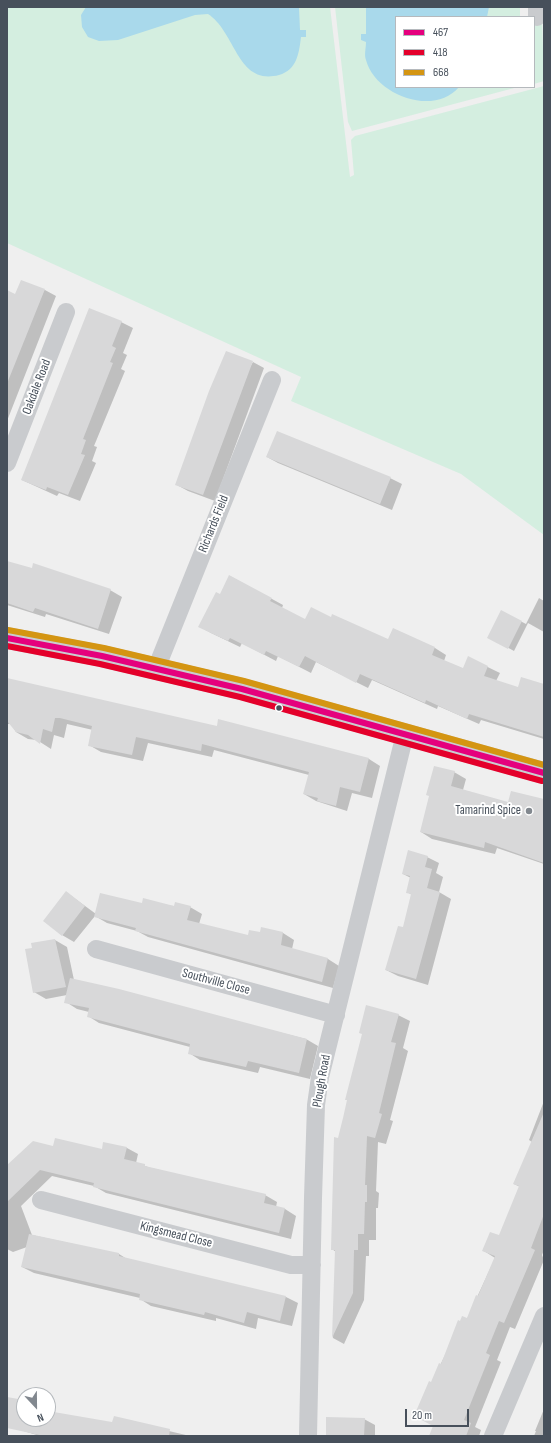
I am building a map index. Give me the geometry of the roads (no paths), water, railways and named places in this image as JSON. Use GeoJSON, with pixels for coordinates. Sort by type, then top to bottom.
{"type":"FeatureCollection","features":[{"type":"Feature","properties":{"kind":"main road"},"geometry":{"type":"LineString","coordinates":[[7,638],[102,656],[242,689],[544,773]]}},
{"type":"Feature","properties":{"kind":"street","name":"Oakdale Road"},"geometry":{"type":"LineString","coordinates":[[7,463],[66,312]]}},
{"type":"Feature","properties":{"kind":"street","name":"Richards Field"},"geometry":{"type":"LineString","coordinates":[[156,669],[272,380]]}},
{"type":"Feature","properties":{"kind":"street","name":"Plough Road"},"geometry":{"type":"LineString","coordinates":[[308,1436],[316,1105],[320,1077],[405,734]]}},
{"type":"Feature","properties":{"kind":"street","name":"Southville Close"},"geometry":{"type":"LineString","coordinates":[[96,949],[336,1015]]}},
{"type":"Feature","properties":{"kind":"street","name":"Kingsmead Close"},"geometry":{"type":"LineString","coordinates":[[41,1200],[291,1265],[312,1265]]}},
{"type":"Feature","properties":{"kind":"street"},"geometry":{"type":"LineString","coordinates":[[493,1436],[544,1316]]}},
{"type":"Feature","properties":{"kind":"water"},"geometry":{"type":"Polygon","coordinates":[[[86,7],[299,7],[300,30],[306,30],[306,37],[301,37],[298,55],[290,69],[279,75],[265,76],[254,73],[245,65],[225,33],[217,22],[208,14],[195,15],[118,40],[99,41],[88,37],[82,27],[81,15],[86,7]]]}},
{"type":"Feature","properties":{"kind":"water"},"geometry":{"type":"Polygon","coordinates":[[[366,7],[489,7],[487,16],[395,16],[395,88],[458,88],[448,96],[435,100],[421,101],[406,98],[393,92],[381,83],[372,72],[365,58],[366,42],[361,40],[361,34],[366,34],[366,7]]]}},
{"type":"Feature","properties":{"kind":"place","name":"Tamarind Spice"},"geometry":{"type":"Point","coordinates":[529,811]}}]}
